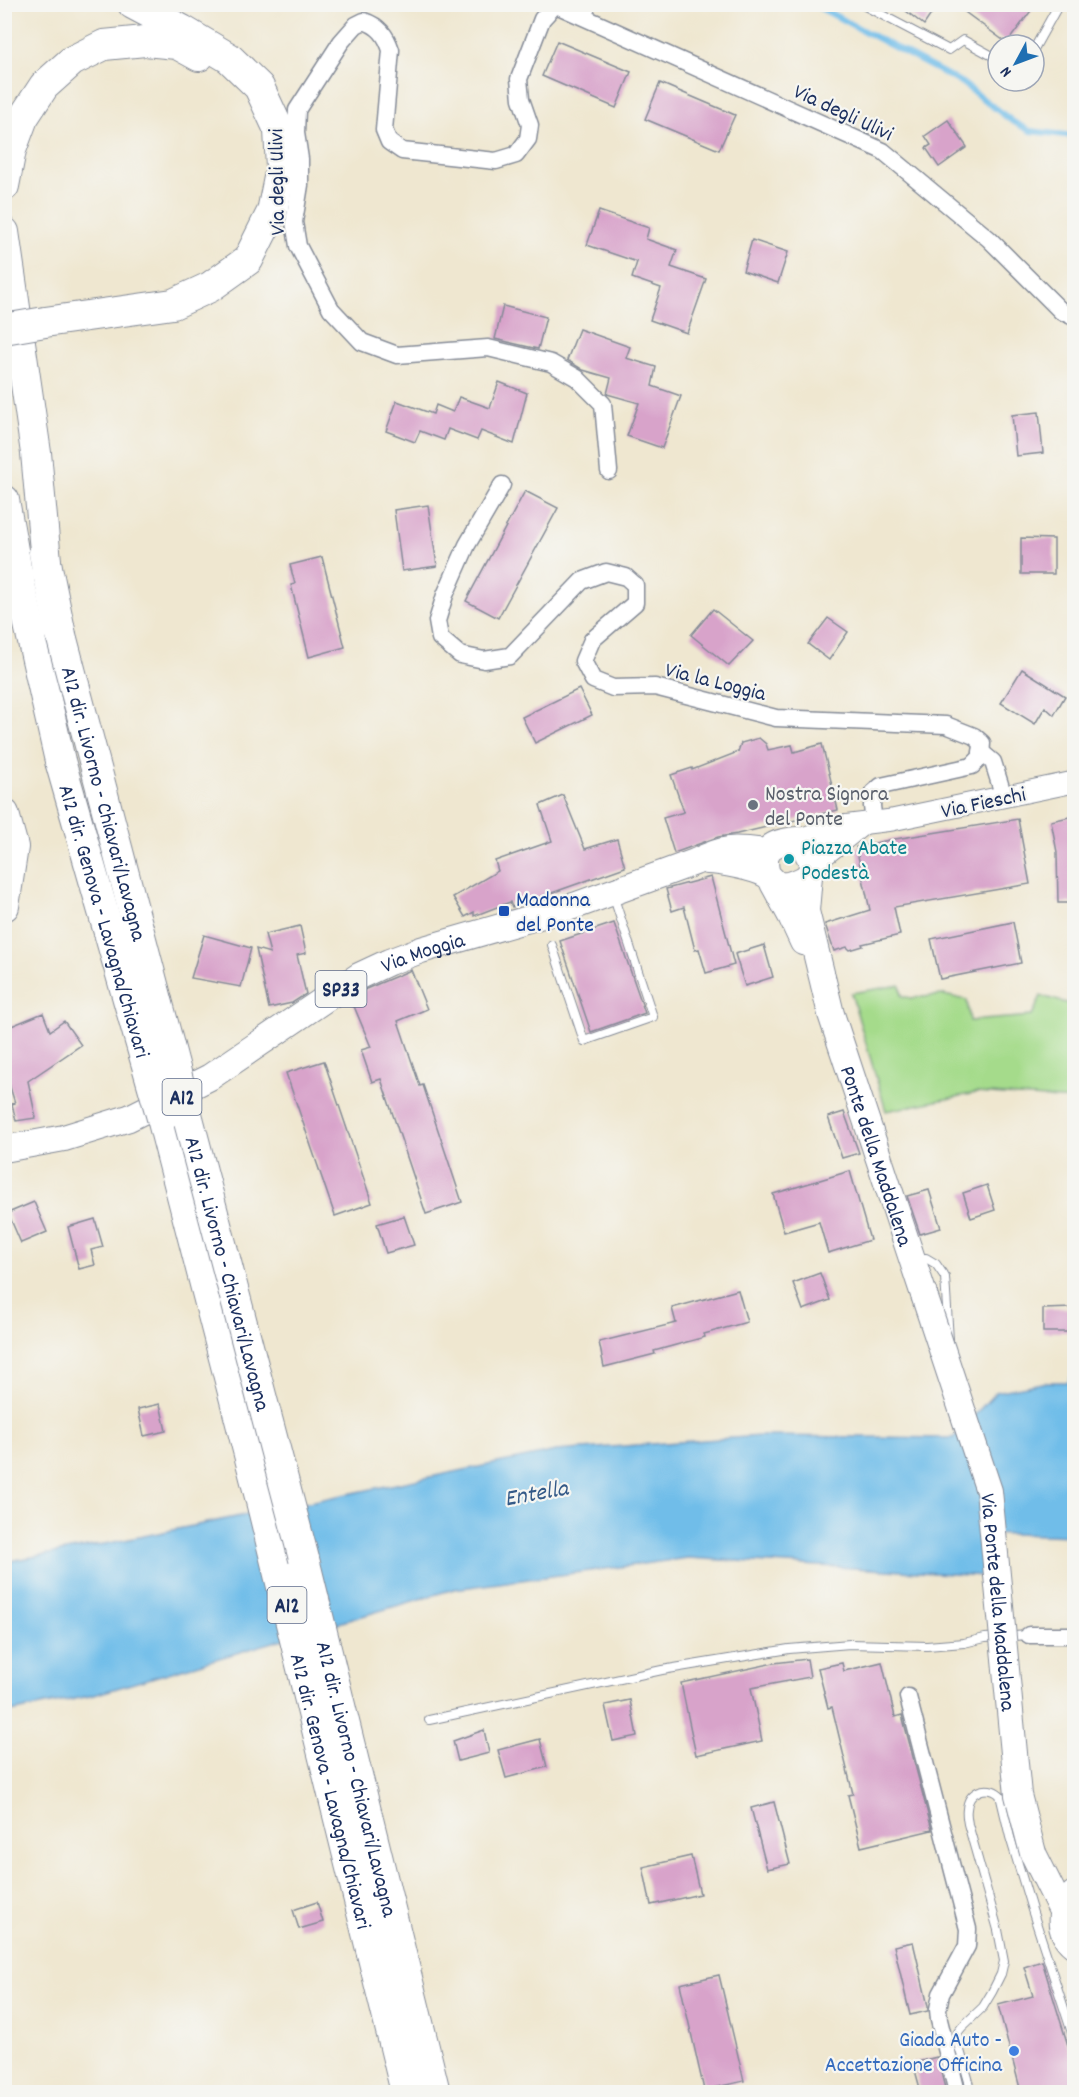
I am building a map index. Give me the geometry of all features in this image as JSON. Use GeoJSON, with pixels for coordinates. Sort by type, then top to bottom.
{"type":"FeatureCollection","features":[{"type":"Feature","properties":{"kind":"highway"},"geometry":{"type":"LineString","coordinates":[[4,329],[173,304],[210,287],[248,260],[272,212],[281,168],[279,130],[259,87],[230,58],[133,4]]}},
{"type":"Feature","properties":{"kind":"highway"},"geometry":{"type":"LineString","coordinates":[[4,186],[11,150],[23,118],[44,86],[72,62],[104,45],[145,41],[177,44],[225,69],[254,102],[281,168]]}},
{"type":"Feature","properties":{"kind":"highway"},"geometry":{"type":"LineString","coordinates":[[4,232],[36,453],[47,572]]}},
{"type":"Feature","properties":{"kind":"highway","name":"A12 dir. Livorno - Chiavari/Lavagna"},"geometry":{"type":"LineString","coordinates":[[4,347],[61,635],[304,1559],[435,2092]]}},
{"type":"Feature","properties":{"kind":"highway","name":"A12"},"geometry":{"type":"LineString","coordinates":[[4,500],[16,567],[58,752]]}},
{"type":"Feature","properties":{"kind":"highway"},"geometry":{"type":"LineString","coordinates":[[4,613],[58,752]]}},
{"type":"Feature","properties":{"kind":"highway","name":"A12 dir. Genova - Lavagna/Chiavari"},"geometry":{"type":"LineString","coordinates":[[58,752],[165,1129],[259,1493],[406,2092]]}},
{"type":"Feature","properties":{"kind":"highway"},"geometry":{"type":"LineString","coordinates":[[4,814],[13,847],[4,906]]}},
{"type":"Feature","properties":{"kind":"main road","name":"SP33"},"geometry":{"type":"LineString","coordinates":[[769,870],[769,847],[781,842],[798,840]]}},
{"type":"Feature","properties":{"kind":"main road"},"geometry":{"type":"LineString","coordinates":[[798,840],[806,849],[811,861],[811,873]]}},
{"type":"Feature","properties":{"kind":"main road","name":"Via Moggia"},"geometry":{"type":"LineString","coordinates":[[4,1149],[64,1138],[129,1118],[210,1077],[359,976],[421,950],[612,892],[695,862],[713,853],[732,848],[769,870],[783,886],[795,883],[811,873]]}},
{"type":"Feature","properties":{"kind":"main road","name":"Ponte della Maddalena"},"geometry":{"type":"LineString","coordinates":[[769,870],[792,916],[821,994],[831,1014]]}},
{"type":"Feature","properties":{"kind":"main road","name":"Ponte della Maddalena"},"geometry":{"type":"LineString","coordinates":[[811,873],[806,911],[831,1014],[924,1295]]}},
{"type":"Feature","properties":{"kind":"main road","name":"Via Ponte della Maddalena"},"geometry":{"type":"LineString","coordinates":[[924,1295],[989,1491],[1018,1795],[1033,1853],[1068,1903],[1061,1921],[1067,1938],[1074,1945]]}},
{"type":"Feature","properties":{"kind":"street","name":"Via degli Ulivi"},"geometry":{"type":"LineString","coordinates":[[609,471],[603,404],[577,378],[551,363],[488,348],[397,355],[362,342],[331,309],[298,246],[294,222],[300,167],[296,134],[297,110],[341,42],[356,25],[364,21],[377,25],[388,40],[391,50],[384,130],[389,142],[402,151],[496,161],[516,155],[528,139],[530,125],[521,99],[519,79],[542,19],[555,5],[589,12],[883,151],[990,239],[1061,311],[1074,317]]}},
{"type":"Feature","properties":{"kind":"street","name":"Via la Loggia"},"geometry":{"type":"LineString","coordinates":[[502,485],[467,545],[445,595],[437,621],[440,638],[460,655],[484,660],[510,656],[582,581],[606,572],[626,577],[635,585],[635,603],[592,640],[583,661],[593,680],[613,688],[655,687],[776,718],[946,725],[974,736],[982,743],[981,753],[993,762],[1004,797]]}},
{"type":"Feature","properties":{"kind":"street"},"geometry":{"type":"LineString","coordinates":[[876,822],[872,806],[873,793],[881,786],[972,766],[981,757],[981,753]]}},
{"type":"Feature","properties":{"kind":"street","name":"Via Fieschi"},"geometry":{"type":"LineString","coordinates":[[876,822],[1074,782]]}},
{"type":"Feature","properties":{"kind":"street","name":"SP33"},"geometry":{"type":"LineString","coordinates":[[798,840],[834,827],[876,822]]}},
{"type":"Feature","properties":{"kind":"street","name":"Via Moggia"},"geometry":{"type":"LineString","coordinates":[[811,873],[823,856],[876,822]]}},
{"type":"Feature","properties":{"kind":"street"},"geometry":{"type":"LineString","coordinates":[[1029,1635],[1074,1635]]}},
{"type":"Feature","properties":{"kind":"street"},"geometry":{"type":"LineString","coordinates":[[908,1697],[968,1929],[967,1946],[941,1994],[938,2009],[957,2092]]}},
{"type":"Feature","properties":{"kind":"lane"},"geometry":{"type":"LineString","coordinates":[[861,4],[949,50],[963,40],[986,52]]}},
{"type":"Feature","properties":{"kind":"lane"},"geometry":{"type":"LineString","coordinates":[[1043,33],[1059,4]]}},
{"type":"Feature","properties":{"kind":"lane"},"geometry":{"type":"LineString","coordinates":[[552,945],[584,1041],[652,1017],[612,892]]}},
{"type":"Feature","properties":{"kind":"lane"},"geometry":{"type":"LineString","coordinates":[[912,1259],[926,1258],[936,1264],[945,1277],[950,1344]]}},
{"type":"Feature","properties":{"kind":"lane"},"geometry":{"type":"LineString","coordinates":[[429,1720],[662,1670],[789,1649],[850,1644],[927,1646],[1029,1635]]}},
{"type":"Feature","properties":{"kind":"lane"},"geometry":{"type":"LineString","coordinates":[[972,2092],[957,2040],[958,2032],[983,2007],[1001,1974],[1004,1961],[998,1930],[968,1824],[967,1807],[973,1794],[984,1789],[994,1790],[1000,1795],[1032,1910],[1074,2039]]}},
{"type":"Feature","properties":{"kind":"green space"},"geometry":{"type":"Polygon","coordinates":[[[900,985],[902,996],[911,998],[944,995],[967,1000],[970,1021],[1032,1016],[1041,996],[1074,1005],[1074,1100],[976,1093],[886,1111],[851,993],[900,985]]]}},
{"type":"Feature","properties":{"kind":"water","name":"Entella"},"geometry":{"type":"Polygon","coordinates":[[[1047,1382],[1074,1382],[1074,1536],[986,1533],[985,1576],[688,1558],[454,1589],[90,1696],[5,1713],[5,1562],[110,1543],[556,1451],[760,1436],[953,1438],[996,1392],[1047,1382]]]}},
{"type":"Feature","properties":{"kind":"building"},"geometry":{"type":"Polygon","coordinates":[[[897,4],[938,4],[924,25],[897,4]]]}},
{"type":"Feature","properties":{"kind":"building"},"geometry":{"type":"Polygon","coordinates":[[[954,4],[1036,4],[1014,33],[993,33],[954,4]]]}},
{"type":"Feature","properties":{"kind":"building"},"geometry":{"type":"Polygon","coordinates":[[[557,41],[631,72],[616,108],[542,76],[557,41]]]}},
{"type":"Feature","properties":{"kind":"building"},"geometry":{"type":"Polygon","coordinates":[[[660,83],[735,115],[719,150],[645,119],[660,83]]]}},
{"type":"Feature","properties":{"kind":"building"},"geometry":{"type":"Polygon","coordinates":[[[948,120],[967,147],[939,167],[926,148],[931,145],[925,136],[948,120]]]}},
{"type":"Feature","properties":{"kind":"building"},"geometry":{"type":"Polygon","coordinates":[[[599,211],[649,228],[646,239],[677,250],[671,267],[706,279],[687,333],[650,320],[661,288],[632,278],[637,262],[587,245],[599,211]]]}},
{"type":"Feature","properties":{"kind":"building"},"geometry":{"type":"Polygon","coordinates":[[[752,240],[788,252],[778,283],[743,271],[752,240]]]}},
{"type":"Feature","properties":{"kind":"building"},"geometry":{"type":"Polygon","coordinates":[[[503,306],[546,317],[538,349],[495,339],[503,306]]]}},
{"type":"Feature","properties":{"kind":"building"},"geometry":{"type":"Polygon","coordinates":[[[579,329],[630,347],[626,358],[656,367],[652,386],[681,396],[662,448],[627,436],[639,403],[607,394],[611,378],[583,370],[567,360],[579,329]]]}},
{"type":"Feature","properties":{"kind":"building"},"geometry":{"type":"Polygon","coordinates":[[[499,382],[527,393],[514,444],[481,431],[477,440],[448,429],[444,440],[420,431],[415,442],[386,431],[397,401],[433,414],[436,405],[453,412],[459,397],[490,408],[499,382]]]}},
{"type":"Feature","properties":{"kind":"building"},"geometry":{"type":"Polygon","coordinates":[[[1039,412],[1043,453],[1016,456],[1012,415],[1039,412]]]}},
{"type":"Feature","properties":{"kind":"building"},"geometry":{"type":"Polygon","coordinates":[[[525,491],[558,508],[498,618],[466,601],[525,491]]]}},
{"type":"Feature","properties":{"kind":"building"},"geometry":{"type":"Polygon","coordinates":[[[428,505],[437,566],[402,571],[394,510],[428,505]]]}},
{"type":"Feature","properties":{"kind":"building"},"geometry":{"type":"Polygon","coordinates":[[[1021,538],[1054,539],[1054,574],[1021,574],[1021,538]]]}},
{"type":"Feature","properties":{"kind":"building"},"geometry":{"type":"Polygon","coordinates":[[[322,557],[345,647],[309,657],[291,585],[295,584],[290,565],[322,557]]]}},
{"type":"Feature","properties":{"kind":"building"},"geometry":{"type":"Polygon","coordinates":[[[713,609],[753,641],[729,666],[691,635],[713,609]]]}},
{"type":"Feature","properties":{"kind":"building"},"geometry":{"type":"Polygon","coordinates":[[[828,618],[848,632],[829,660],[808,644],[828,618]]]}},
{"type":"Feature","properties":{"kind":"building"},"geometry":{"type":"Polygon","coordinates":[[[1022,669],[1065,696],[1054,715],[1045,707],[1035,724],[1001,703],[1022,669]]]}},
{"type":"Feature","properties":{"kind":"building"},"geometry":{"type":"Polygon","coordinates":[[[579,689],[592,715],[535,743],[522,717],[579,689]]]}},
{"type":"Feature","properties":{"kind":"building"},"geometry":{"type":"Polygon","coordinates":[[[759,738],[766,744],[768,750],[792,745],[794,752],[822,744],[838,810],[718,837],[674,853],[663,818],[684,812],[671,775],[692,768],[692,770],[738,752],[741,743],[759,738]]]}},
{"type":"Feature","properties":{"kind":"building"},"geometry":{"type":"Polygon","coordinates":[[[563,795],[585,849],[617,839],[625,867],[512,907],[510,902],[474,916],[474,912],[465,917],[453,897],[498,871],[495,861],[552,841],[540,805],[563,795]]]}},
{"type":"Feature","properties":{"kind":"building"},"geometry":{"type":"Polygon","coordinates":[[[1074,816],[1074,903],[1058,903],[1057,852],[1051,821],[1074,816]]]}},
{"type":"Feature","properties":{"kind":"building"},"geometry":{"type":"Polygon","coordinates":[[[1018,819],[1030,884],[894,907],[900,935],[862,944],[863,946],[850,950],[847,947],[834,951],[825,924],[870,910],[856,847],[1018,819]]]}},
{"type":"Feature","properties":{"kind":"building"},"geometry":{"type":"Polygon","coordinates":[[[711,877],[734,965],[706,973],[699,949],[695,950],[684,907],[672,911],[666,889],[711,877]]]}},
{"type":"Feature","properties":{"kind":"building"},"geometry":{"type":"Polygon","coordinates":[[[1013,922],[1021,963],[940,979],[931,939],[1013,922]]]}},
{"type":"Feature","properties":{"kind":"building"},"geometry":{"type":"Polygon","coordinates":[[[614,923],[645,1013],[591,1032],[560,941],[614,923]]]}},
{"type":"Feature","properties":{"kind":"building"},"geometry":{"type":"Polygon","coordinates":[[[300,926],[306,953],[297,955],[306,994],[292,1003],[269,1008],[256,949],[270,953],[265,934],[300,926]]]}},
{"type":"Feature","properties":{"kind":"building"},"geometry":{"type":"Polygon","coordinates":[[[204,935],[251,948],[241,987],[191,978],[204,935]]]}},
{"type":"Feature","properties":{"kind":"building"},"geometry":{"type":"Polygon","coordinates":[[[764,945],[773,977],[745,986],[735,954],[764,945]]]}},
{"type":"Feature","properties":{"kind":"building"},"geometry":{"type":"Polygon","coordinates":[[[411,970],[427,1009],[398,1021],[420,1086],[423,1085],[462,1202],[426,1214],[381,1079],[372,1082],[361,1050],[371,1047],[351,999],[366,989],[411,970]]]}},
{"type":"Feature","properties":{"kind":"building"},"geometry":{"type":"Polygon","coordinates":[[[43,1013],[50,1031],[64,1021],[81,1045],[28,1081],[36,1118],[16,1121],[12,1104],[15,1103],[4,1068],[4,1029],[43,1013]]]}},
{"type":"Feature","properties":{"kind":"building"},"geometry":{"type":"Polygon","coordinates":[[[324,1061],[372,1203],[335,1216],[286,1073],[324,1061]]]}},
{"type":"Feature","properties":{"kind":"building"},"geometry":{"type":"Polygon","coordinates":[[[844,1112],[859,1153],[842,1158],[828,1117],[844,1112]]]}},
{"type":"Feature","properties":{"kind":"building"},"geometry":{"type":"Polygon","coordinates":[[[850,1171],[870,1240],[828,1253],[819,1222],[784,1232],[773,1194],[850,1171]]]}},
{"type":"Feature","properties":{"kind":"building"},"geometry":{"type":"Polygon","coordinates":[[[987,1185],[995,1210],[971,1218],[963,1193],[987,1185]]]}},
{"type":"Feature","properties":{"kind":"building"},"geometry":{"type":"Polygon","coordinates":[[[929,1190],[941,1228],[920,1234],[907,1196],[929,1190]]]}},
{"type":"Feature","properties":{"kind":"building"},"geometry":{"type":"Polygon","coordinates":[[[34,1202],[47,1232],[21,1243],[8,1213],[34,1202]]]}},
{"type":"Feature","properties":{"kind":"building"},"geometry":{"type":"Polygon","coordinates":[[[404,1216],[414,1245],[386,1253],[377,1224],[404,1216]]]}},
{"type":"Feature","properties":{"kind":"building"},"geometry":{"type":"Polygon","coordinates":[[[95,1219],[103,1247],[91,1250],[95,1265],[79,1269],[68,1227],[95,1219]]]}},
{"type":"Feature","properties":{"kind":"building"},"geometry":{"type":"Polygon","coordinates":[[[820,1273],[830,1300],[803,1310],[793,1283],[820,1273]]]}},
{"type":"Feature","properties":{"kind":"building"},"geometry":{"type":"Polygon","coordinates":[[[738,1290],[747,1322],[704,1334],[705,1337],[654,1351],[655,1354],[604,1367],[599,1342],[676,1323],[672,1308],[738,1290]]]}},
{"type":"Feature","properties":{"kind":"building"},"geometry":{"type":"Polygon","coordinates":[[[1074,1308],[1074,1332],[1043,1332],[1043,1309],[1074,1308]]]}},
{"type":"Feature","properties":{"kind":"building"},"geometry":{"type":"Polygon","coordinates":[[[160,1404],[166,1431],[144,1436],[138,1409],[160,1404]]]}},
{"type":"Feature","properties":{"kind":"building"},"geometry":{"type":"Polygon","coordinates":[[[807,1659],[810,1677],[751,1688],[762,1741],[696,1755],[681,1683],[774,1663],[807,1659]]]}},
{"type":"Feature","properties":{"kind":"building"},"geometry":{"type":"Polygon","coordinates":[[[882,1662],[895,1717],[902,1715],[932,1830],[861,1847],[848,1795],[853,1794],[832,1707],[828,1708],[818,1668],[842,1663],[844,1671],[882,1662]]]}},
{"type":"Feature","properties":{"kind":"building"},"geometry":{"type":"Polygon","coordinates":[[[630,1700],[637,1736],[613,1741],[605,1705],[630,1700]]]}},
{"type":"Feature","properties":{"kind":"building"},"geometry":{"type":"Polygon","coordinates":[[[484,1730],[489,1753],[458,1761],[453,1741],[484,1730]]]}},
{"type":"Feature","properties":{"kind":"building"},"geometry":{"type":"Polygon","coordinates":[[[540,1739],[547,1767],[506,1778],[498,1750],[540,1739]]]}},
{"type":"Feature","properties":{"kind":"building"},"geometry":{"type":"Polygon","coordinates":[[[774,1802],[790,1864],[767,1869],[751,1808],[774,1802]]]}},
{"type":"Feature","properties":{"kind":"building"},"geometry":{"type":"Polygon","coordinates":[[[691,1856],[700,1894],[651,1905],[643,1867],[691,1856]]]}},
{"type":"Feature","properties":{"kind":"building"},"geometry":{"type":"Polygon","coordinates":[[[317,1902],[323,1922],[299,1929],[293,1910],[317,1902]]]}},
{"type":"Feature","properties":{"kind":"building"},"geometry":{"type":"Polygon","coordinates":[[[913,1942],[928,2011],[910,2015],[894,1946],[913,1942]]]}},
{"type":"Feature","properties":{"kind":"building"},"geometry":{"type":"Polygon","coordinates":[[[1042,1961],[1074,2065],[1074,2092],[1021,2092],[998,2005],[1033,1996],[1024,1967],[1042,1961]]]}},
{"type":"Feature","properties":{"kind":"building"},"geometry":{"type":"Polygon","coordinates":[[[719,1975],[744,2081],[704,2090],[680,1984],[719,1975]]]}},
{"type":"Feature","properties":{"kind":"building"},"geometry":{"type":"Polygon","coordinates":[[[937,2057],[946,2092],[921,2092],[913,2063],[937,2057]]]}},
{"type":"Feature","properties":{"kind":"waterway"},"geometry":{"type":"LineString","coordinates":[[813,4],[962,83],[1012,121],[1030,131],[1074,136]]}},
{"type":"Feature","properties":{"kind":"waterway"},"geometry":{"type":"LineString","coordinates":[[1068,1388],[1074,1375]]}},
{"type":"Feature","properties":{"kind":"place","name":"Nostra Signora del Ponte"},"geometry":{"type":"Point","coordinates":[753,805]}},
{"type":"Feature","properties":{"kind":"place","name":"Piazza Abate Podestà"},"geometry":{"type":"Point","coordinates":[789,859]}},
{"type":"Feature","properties":{"kind":"place","name":"Madonna del Ponte"},"geometry":{"type":"Point","coordinates":[504,911]}},
{"type":"Feature","properties":{"kind":"place","name":"Giada Auto - Accettazione Officina"},"geometry":{"type":"Point","coordinates":[1014,2051]}}]}
